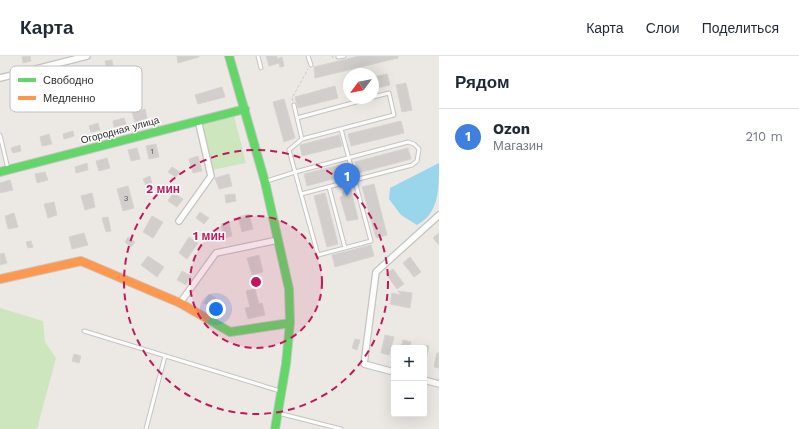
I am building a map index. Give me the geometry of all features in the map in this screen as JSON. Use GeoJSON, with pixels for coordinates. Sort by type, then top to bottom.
{"type":"FeatureCollection","features":[{"type":"Feature","properties":{"kind":"street"},"geometry":{"type":"LineString","coordinates":[[47,66],[87,56]]}},
{"type":"Feature","properties":{"kind":"street"},"geometry":{"type":"LineString","coordinates":[[229,56],[265,182],[288,289],[290,323],[282,392],[275,429]]}},
{"type":"Feature","properties":{"kind":"street"},"geometry":{"type":"LineString","coordinates":[[0,78],[10,75]]}},
{"type":"Feature","properties":{"kind":"street","name":"Огородная улица"},"geometry":{"type":"LineString","coordinates":[[0,172],[245,109]]}},
{"type":"Feature","properties":{"kind":"street"},"geometry":{"type":"LineString","coordinates":[[179,221],[211,176],[198,120]]}},
{"type":"Feature","properties":{"kind":"street"},"geometry":{"type":"LineString","coordinates":[[391,371],[364,364],[376,272],[439,215]]}},
{"type":"Feature","properties":{"kind":"street"},"geometry":{"type":"LineString","coordinates":[[180,303],[216,253],[278,240]]}},
{"type":"Feature","properties":{"kind":"street"},"geometry":{"type":"LineString","coordinates":[[0,279],[81,261],[180,303],[230,332],[290,323]]}},
{"type":"Feature","properties":{"kind":"street"},"geometry":{"type":"LineString","coordinates":[[427,381],[439,384]]}},
{"type":"Feature","properties":{"kind":"lane"},"geometry":{"type":"LineString","coordinates":[[258,56],[261,68]]}},
{"type":"Feature","properties":{"kind":"lane"},"geometry":{"type":"LineString","coordinates":[[308,56],[310,65]]}},
{"type":"Feature","properties":{"kind":"lane"},"geometry":{"type":"LineString","coordinates":[[338,57],[344,56]]}},
{"type":"Feature","properties":{"kind":"lane"},"geometry":{"type":"LineString","coordinates":[[341,129],[370,241],[318,255],[290,150],[302,139],[394,115],[389,93],[379,96]]}},
{"type":"Feature","properties":{"kind":"lane"},"geometry":{"type":"LineString","coordinates":[[297,118],[350,104]]}},
{"type":"Feature","properties":{"kind":"lane"},"geometry":{"type":"LineString","coordinates":[[294,105],[302,139]]}},
{"type":"Feature","properties":{"kind":"lane"},"geometry":{"type":"LineString","coordinates":[[0,136],[9,170]]}},
{"type":"Feature","properties":{"kind":"lane"},"geometry":{"type":"LineString","coordinates":[[265,182],[348,157],[408,142],[414,144],[419,149],[417,160],[412,165],[301,194]]}},
{"type":"Feature","properties":{"kind":"lane"},"geometry":{"type":"LineString","coordinates":[[329,187],[345,248]]}},
{"type":"Feature","properties":{"kind":"lane"},"geometry":{"type":"LineString","coordinates":[[84,331],[282,392]]}},
{"type":"Feature","properties":{"kind":"lane"},"geometry":{"type":"LineString","coordinates":[[146,429],[165,356]]}},
{"type":"Feature","properties":{"kind":"lane"},"geometry":{"type":"LineString","coordinates":[[278,413],[341,429]]}},
{"type":"Feature","properties":{"kind":"path"},"geometry":{"type":"LineString","coordinates":[[292,98],[310,65]]}},
{"type":"Feature","properties":{"kind":"green space"},"geometry":{"type":"Polygon","coordinates":[[[234,116],[246,163],[212,170],[201,124],[234,116]]]}},
{"type":"Feature","properties":{"kind":"green space"},"geometry":{"type":"Polygon","coordinates":[[[0,308],[43,321],[45,342],[56,358],[37,429],[0,429],[0,308]]]}},
{"type":"Feature","properties":{"kind":"water"},"geometry":{"type":"Polygon","coordinates":[[[439,163],[438,191],[434,207],[430,214],[417,225],[401,215],[389,199],[390,188],[439,163]]]}},
{"type":"Feature","properties":{"kind":"building"},"geometry":{"type":"Polygon","coordinates":[[[30,56],[31,61],[23,63],[22,57],[30,56]]]}},
{"type":"Feature","properties":{"kind":"building"},"geometry":{"type":"Polygon","coordinates":[[[177,56],[199,56],[199,57],[178,63],[177,56]]]}},
{"type":"Feature","properties":{"kind":"building"},"geometry":{"type":"Polygon","coordinates":[[[266,56],[277,56],[277,59],[282,57],[284,66],[280,67],[279,63],[269,66],[266,56]]]}},
{"type":"Feature","properties":{"kind":"building"},"geometry":{"type":"Polygon","coordinates":[[[359,56],[398,56],[398,58],[356,68],[343,68],[343,71],[315,78],[314,67],[359,56]]]}},
{"type":"Feature","properties":{"kind":"building"},"geometry":{"type":"Polygon","coordinates":[[[112,60],[113,66],[106,66],[105,61],[112,60]]]}},
{"type":"Feature","properties":{"kind":"building"},"geometry":{"type":"Polygon","coordinates":[[[387,74],[390,85],[379,88],[379,76],[387,74]]]}},
{"type":"Feature","properties":{"kind":"building"},"geometry":{"type":"Polygon","coordinates":[[[406,83],[412,110],[402,112],[396,85],[406,83]]]}},
{"type":"Feature","properties":{"kind":"building"},"geometry":{"type":"Polygon","coordinates":[[[335,86],[338,98],[298,108],[295,97],[335,86]]]}},
{"type":"Feature","properties":{"kind":"building"},"geometry":{"type":"Polygon","coordinates":[[[222,87],[225,97],[198,104],[195,95],[222,87]]]}},
{"type":"Feature","properties":{"kind":"building"},"geometry":{"type":"Polygon","coordinates":[[[284,99],[295,138],[284,142],[273,102],[284,99]]]}},
{"type":"Feature","properties":{"kind":"building"},"geometry":{"type":"Polygon","coordinates":[[[145,109],[147,118],[135,122],[132,112],[142,112],[142,110],[145,109]]]}},
{"type":"Feature","properties":{"kind":"building"},"geometry":{"type":"Polygon","coordinates":[[[124,118],[126,124],[114,127],[113,121],[124,118]]]}},
{"type":"Feature","properties":{"kind":"building"},"geometry":{"type":"Polygon","coordinates":[[[401,121],[404,133],[351,146],[348,134],[401,121]]]}},
{"type":"Feature","properties":{"kind":"building"},"geometry":{"type":"Polygon","coordinates":[[[98,123],[100,130],[91,132],[89,126],[98,123]]]}},
{"type":"Feature","properties":{"kind":"building"},"geometry":{"type":"Polygon","coordinates":[[[73,131],[74,136],[64,139],[63,134],[73,131]]]}},
{"type":"Feature","properties":{"kind":"building"},"geometry":{"type":"Polygon","coordinates":[[[49,134],[52,144],[42,146],[40,137],[49,134]]]}},
{"type":"Feature","properties":{"kind":"building"},"geometry":{"type":"Polygon","coordinates":[[[339,135],[342,146],[302,156],[300,145],[339,135]]]}},
{"type":"Feature","properties":{"kind":"building"},"geometry":{"type":"Polygon","coordinates":[[[156,144],[159,157],[149,159],[146,146],[156,144]]]}},
{"type":"Feature","properties":{"kind":"building"},"geometry":{"type":"Polygon","coordinates":[[[20,145],[21,151],[13,153],[11,148],[20,145]]]}},
{"type":"Feature","properties":{"kind":"building"},"geometry":{"type":"Polygon","coordinates":[[[137,148],[140,159],[131,161],[128,150],[137,148]]]}},
{"type":"Feature","properties":{"kind":"building"},"geometry":{"type":"Polygon","coordinates":[[[408,148],[411,159],[358,173],[355,162],[408,148]]]}},
{"type":"Feature","properties":{"kind":"building"},"geometry":{"type":"Polygon","coordinates":[[[198,156],[202,171],[193,173],[189,159],[198,156]]]}},
{"type":"Feature","properties":{"kind":"building"},"geometry":{"type":"Polygon","coordinates":[[[107,158],[110,168],[99,171],[96,161],[107,158]]]}},
{"type":"Feature","properties":{"kind":"building"},"geometry":{"type":"Polygon","coordinates":[[[87,163],[88,170],[76,173],[75,167],[87,163]]]}},
{"type":"Feature","properties":{"kind":"building"},"geometry":{"type":"Polygon","coordinates":[[[344,164],[347,175],[307,186],[304,174],[344,164]]]}},
{"type":"Feature","properties":{"kind":"building"},"geometry":{"type":"Polygon","coordinates":[[[172,167],[180,172],[176,177],[168,172],[172,167]]]}},
{"type":"Feature","properties":{"kind":"building"},"geometry":{"type":"Polygon","coordinates":[[[45,172],[48,180],[37,183],[35,174],[45,172]]]}},
{"type":"Feature","properties":{"kind":"building"},"geometry":{"type":"Polygon","coordinates":[[[229,174],[232,186],[219,189],[215,178],[229,174]]]}},
{"type":"Feature","properties":{"kind":"building"},"geometry":{"type":"Polygon","coordinates":[[[150,176],[152,183],[146,185],[143,179],[150,176]]]}},
{"type":"Feature","properties":{"kind":"building"},"geometry":{"type":"Polygon","coordinates":[[[10,180],[13,190],[0,193],[0,183],[10,180]]]}},
{"type":"Feature","properties":{"kind":"building"},"geometry":{"type":"Polygon","coordinates":[[[374,184],[387,235],[376,238],[362,187],[374,184]]]}},
{"type":"Feature","properties":{"kind":"building"},"geometry":{"type":"Polygon","coordinates":[[[128,186],[134,208],[123,211],[117,189],[128,186]]]}},
{"type":"Feature","properties":{"kind":"building"},"geometry":{"type":"Polygon","coordinates":[[[351,190],[358,219],[347,221],[340,197],[343,196],[342,192],[351,190]]]}},
{"type":"Feature","properties":{"kind":"building"},"geometry":{"type":"Polygon","coordinates":[[[92,193],[95,207],[85,210],[81,196],[92,193]]]}},
{"type":"Feature","properties":{"kind":"building"},"geometry":{"type":"Polygon","coordinates":[[[173,193],[183,199],[177,207],[168,201],[173,193]]]}},
{"type":"Feature","properties":{"kind":"building"},"geometry":{"type":"Polygon","coordinates":[[[325,193],[338,244],[327,247],[314,196],[325,193]]]}},
{"type":"Feature","properties":{"kind":"building"},"geometry":{"type":"Polygon","coordinates":[[[235,194],[236,201],[226,203],[225,195],[235,194]]]}},
{"type":"Feature","properties":{"kind":"building"},"geometry":{"type":"Polygon","coordinates":[[[54,202],[57,215],[48,218],[44,204],[54,202]]]}},
{"type":"Feature","properties":{"kind":"building"},"geometry":{"type":"Polygon","coordinates":[[[200,212],[209,218],[204,224],[196,218],[200,212]]]}},
{"type":"Feature","properties":{"kind":"building"},"geometry":{"type":"Polygon","coordinates":[[[14,213],[18,227],[8,229],[5,216],[14,213]]]}},
{"type":"Feature","properties":{"kind":"building"},"geometry":{"type":"Polygon","coordinates":[[[249,214],[253,229],[242,232],[238,217],[249,214]]]}},
{"type":"Feature","properties":{"kind":"building"},"geometry":{"type":"Polygon","coordinates":[[[152,216],[163,222],[153,238],[143,232],[152,216]]]}},
{"type":"Feature","properties":{"kind":"building"},"geometry":{"type":"Polygon","coordinates":[[[108,217],[111,231],[106,232],[102,218],[108,217]]]}},
{"type":"Feature","properties":{"kind":"building"},"geometry":{"type":"Polygon","coordinates":[[[229,222],[232,236],[224,238],[221,224],[229,222]]]}},
{"type":"Feature","properties":{"kind":"building"},"geometry":{"type":"Polygon","coordinates":[[[84,233],[88,245],[72,249],[69,237],[84,233]]]}},
{"type":"Feature","properties":{"kind":"building"},"geometry":{"type":"Polygon","coordinates":[[[439,233],[439,245],[433,238],[439,233]]]}},
{"type":"Feature","properties":{"kind":"building"},"geometry":{"type":"Polygon","coordinates":[[[208,234],[213,237],[209,242],[205,240],[208,234]]]}},
{"type":"Feature","properties":{"kind":"building"},"geometry":{"type":"Polygon","coordinates":[[[128,237],[135,242],[131,247],[125,242],[128,237]]]}},
{"type":"Feature","properties":{"kind":"building"},"geometry":{"type":"Polygon","coordinates":[[[189,237],[198,243],[187,259],[179,253],[189,237]]]}},
{"type":"Feature","properties":{"kind":"building"},"geometry":{"type":"Polygon","coordinates":[[[31,241],[33,247],[28,248],[26,242],[31,241]]]}},
{"type":"Feature","properties":{"kind":"building"},"geometry":{"type":"Polygon","coordinates":[[[371,245],[374,256],[335,267],[332,255],[371,245]]]}},
{"type":"Feature","properties":{"kind":"building"},"geometry":{"type":"Polygon","coordinates":[[[4,253],[7,263],[0,265],[0,254],[4,253]]]}},
{"type":"Feature","properties":{"kind":"building"},"geometry":{"type":"Polygon","coordinates":[[[259,255],[263,272],[252,275],[247,258],[259,255]]]}},
{"type":"Feature","properties":{"kind":"building"},"geometry":{"type":"Polygon","coordinates":[[[148,256],[164,267],[157,277],[141,265],[148,256]]]}},
{"type":"Feature","properties":{"kind":"building"},"geometry":{"type":"Polygon","coordinates":[[[410,257],[421,272],[414,277],[403,263],[410,257]]]}},
{"type":"Feature","properties":{"kind":"building"},"geometry":{"type":"Polygon","coordinates":[[[393,269],[404,284],[397,289],[386,274],[393,269]]]}},
{"type":"Feature","properties":{"kind":"building"},"geometry":{"type":"Polygon","coordinates":[[[182,271],[191,276],[186,285],[177,280],[182,271]]]}},
{"type":"Feature","properties":{"kind":"building"},"geometry":{"type":"Polygon","coordinates":[[[255,289],[259,304],[262,303],[265,315],[248,319],[245,308],[250,307],[246,291],[255,289]]]}},
{"type":"Feature","properties":{"kind":"building"},"geometry":{"type":"Polygon","coordinates":[[[398,291],[412,293],[410,308],[390,304],[392,293],[401,295],[398,291]]]}},
{"type":"Feature","properties":{"kind":"building"},"geometry":{"type":"Polygon","coordinates":[[[209,294],[224,303],[219,312],[204,303],[209,294]]]}},
{"type":"Feature","properties":{"kind":"building"},"geometry":{"type":"Polygon","coordinates":[[[385,335],[394,337],[389,355],[381,353],[385,335]]]}},
{"type":"Feature","properties":{"kind":"building"},"geometry":{"type":"Polygon","coordinates":[[[355,339],[360,340],[357,350],[352,348],[355,339]]]}},
{"type":"Feature","properties":{"kind":"building"},"geometry":{"type":"Polygon","coordinates":[[[403,340],[411,342],[410,345],[402,345],[403,340]]]}},
{"type":"Feature","properties":{"kind":"building"},"geometry":{"type":"Polygon","coordinates":[[[437,353],[439,353],[439,368],[434,367],[437,353]]]}},
{"type":"Feature","properties":{"kind":"building"},"geometry":{"type":"Polygon","coordinates":[[[74,354],[81,356],[79,363],[72,361],[74,354]]]}},
{"type":"Feature","properties":{"kind":"traffic: fast"},"geometry":{"type":"LineString","coordinates":[[229,56],[265,182],[289,289],[290,323],[286,364],[275,429]]}},
{"type":"Feature","properties":{"kind":"traffic: fast"},"geometry":{"type":"LineString","coordinates":[[0,172],[245,109]]}},
{"type":"Feature","properties":{"kind":"traffic: fast"},"geometry":{"type":"LineString","coordinates":[[206,318],[230,332],[290,323]]}},
{"type":"Feature","properties":{"kind":"traffic: slow"},"geometry":{"type":"LineString","coordinates":[[0,279],[81,261],[180,303],[206,318]]}},
{"type":"Feature","properties":{"kind":"place","name":"Ozon"},"geometry":{"type":"Point","coordinates":[347,196]}}]}
